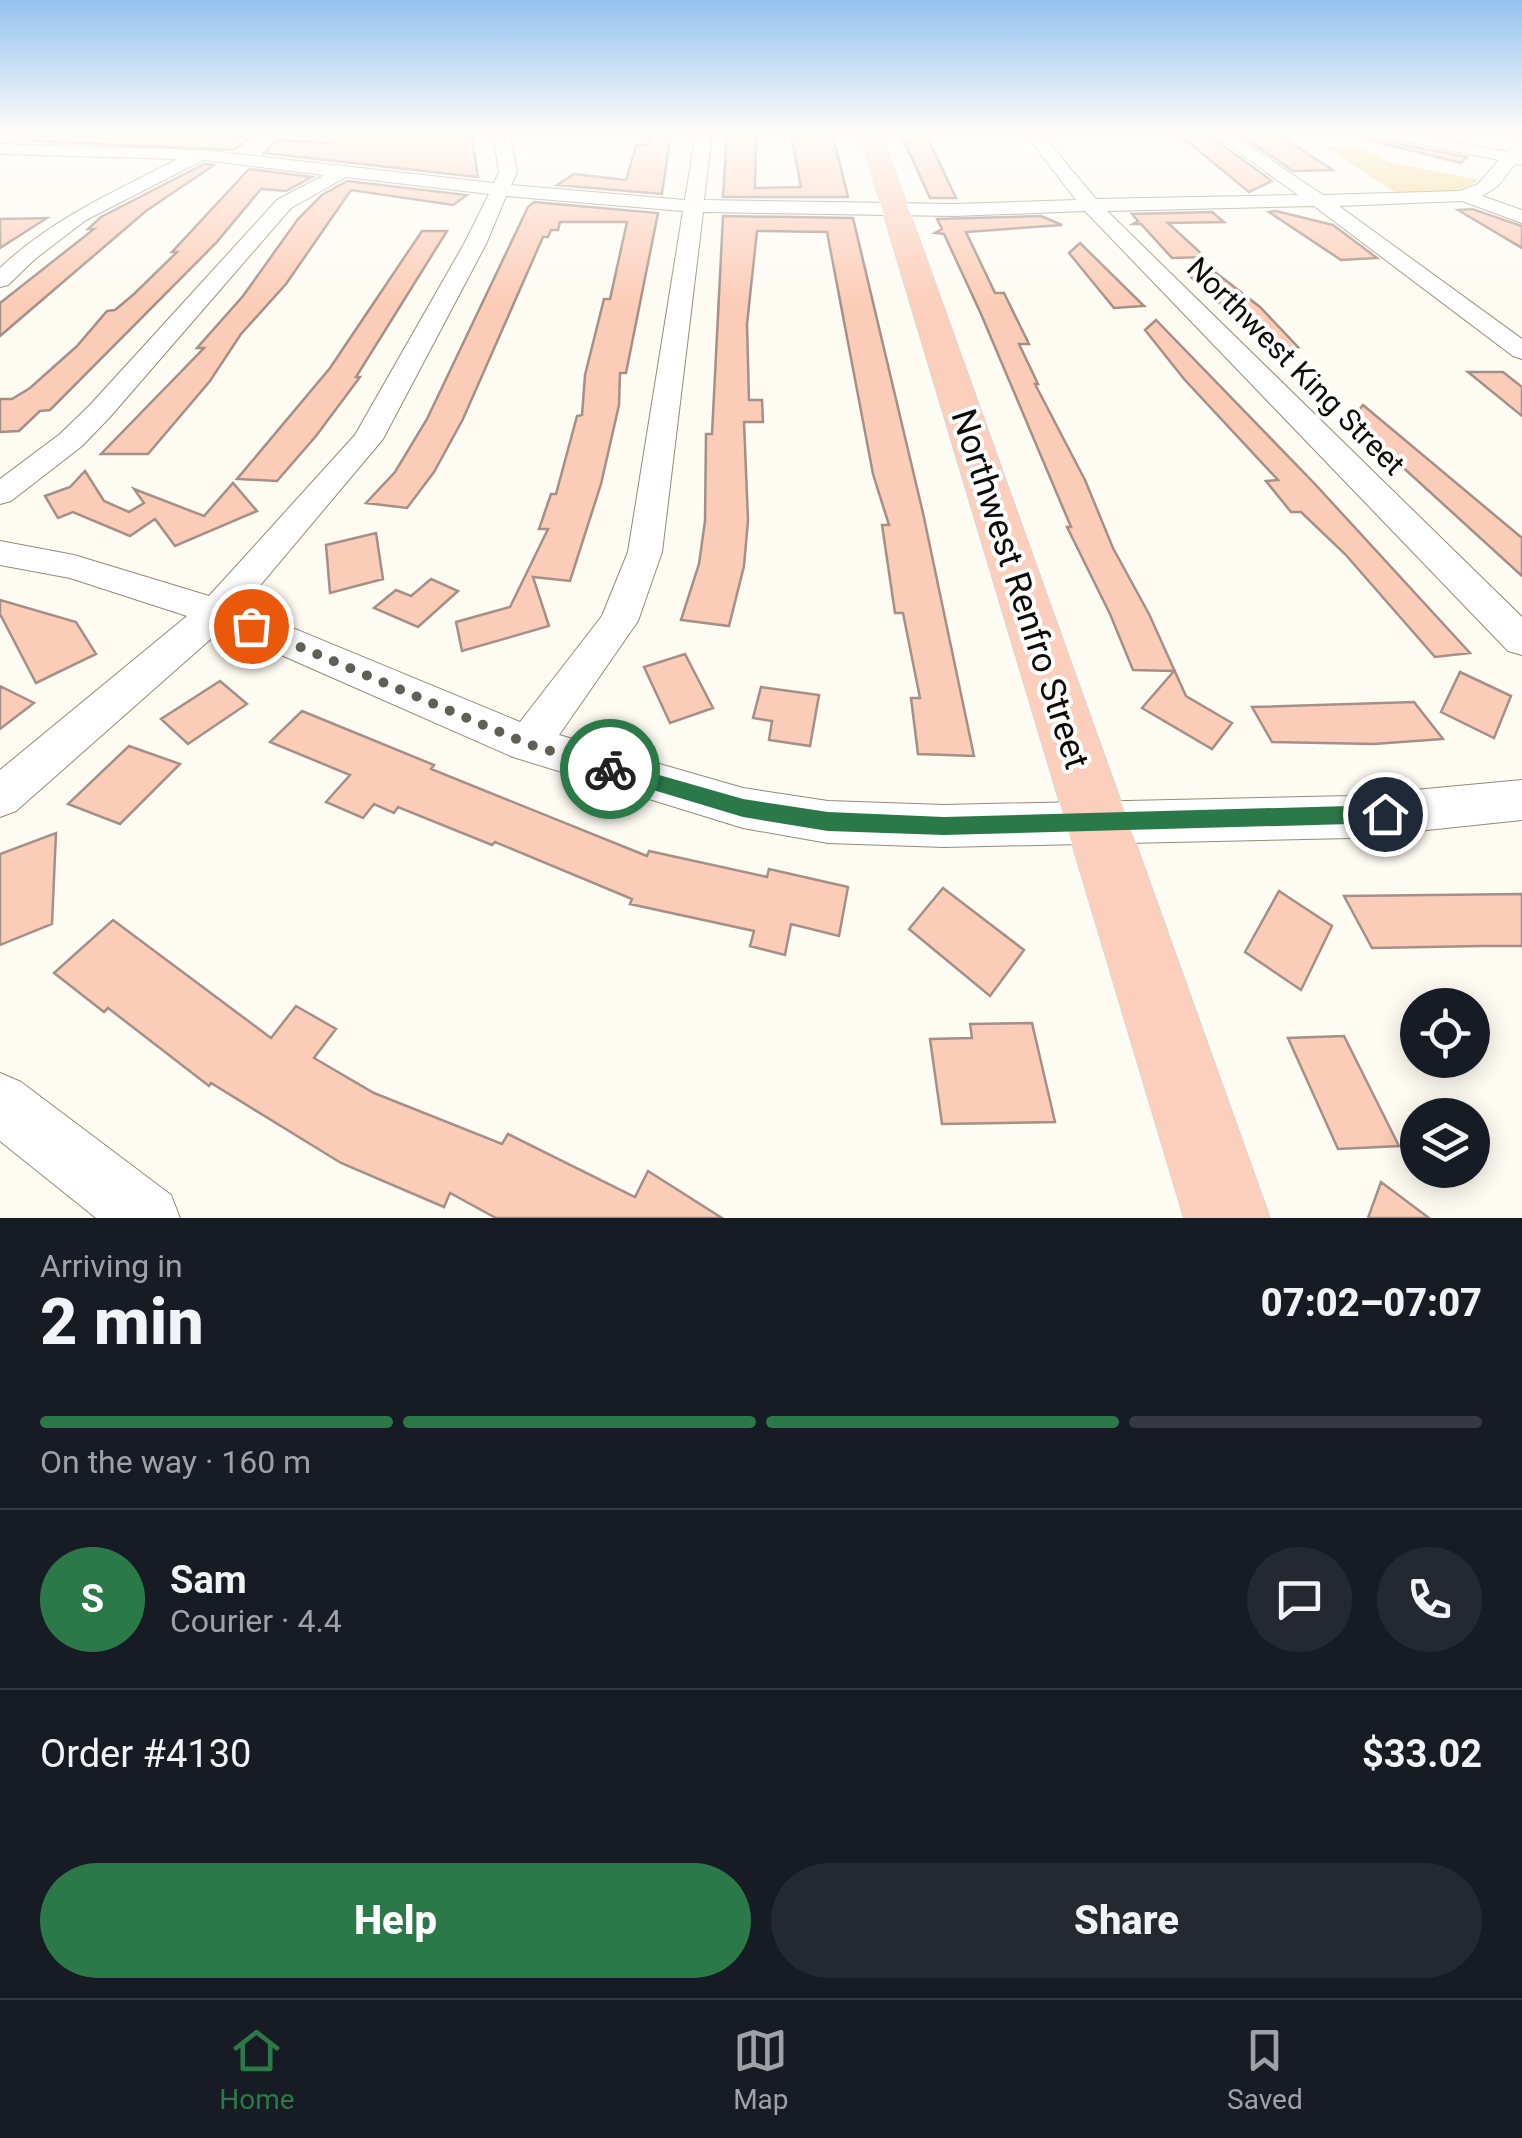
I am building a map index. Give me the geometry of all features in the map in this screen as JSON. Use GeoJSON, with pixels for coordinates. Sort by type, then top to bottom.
{"type":"FeatureCollection","features":[{"type":"Feature","properties":{"kind":"main road","name":"Northwest Renfro Street"},"geometry":{"type":"LineString","coordinates":[[889,189],[1227,1218]]}},
{"type":"Feature","properties":{"kind":"street"},"geometry":{"type":"LineString","coordinates":[[0,280],[27,254],[79,216],[133,189]]}},
{"type":"Feature","properties":{"kind":"street"},"geometry":{"type":"LineString","coordinates":[[0,494],[81,430],[284,204],[312,189]]}},
{"type":"Feature","properties":{"kind":"street"},"geometry":{"type":"LineString","coordinates":[[490,189],[692,206],[896,210],[1321,202],[1465,196],[1484,189]]}},
{"type":"Feature","properties":{"kind":"street"},"geometry":{"type":"LineString","coordinates":[[528,744],[619,620],[645,552],[684,291],[695,189]]}},
{"type":"Feature","properties":{"kind":"street","name":"Northwest King Street"},"geometry":{"type":"LineString","coordinates":[[1077,189],[1522,641]]}},
{"type":"Feature","properties":{"kind":"street"},"geometry":{"type":"LineString","coordinates":[[1302,189],[1522,351]]}},
{"type":"Feature","properties":{"kind":"street"},"geometry":{"type":"LineString","coordinates":[[0,797],[217,612],[368,439],[475,244],[500,190]]}},
{"type":"Feature","properties":{"kind":"street"},"geometry":{"type":"LineString","coordinates":[[1465,196],[1522,217]]}},
{"type":"Feature","properties":{"kind":"street"},"geometry":{"type":"LineString","coordinates":[[0,553],[74,567],[217,612],[528,744],[743,808],[828,822],[944,826],[1351,817],[1522,800]]}},
{"type":"Feature","properties":{"kind":"street"},"geometry":{"type":"LineString","coordinates":[[0,1103],[148,1218]]}},
{"type":"Feature","properties":{"kind":"shaded area"},"geometry":{"type":"Polygon","coordinates":[[[1389,189],[1462,189],[1456,192],[1402,197],[1389,189]]]}},
{"type":"Feature","properties":{"kind":"building"},"geometry":{"type":"Polygon","coordinates":[[[156,189],[179,189],[146,211],[0,336],[0,303],[94,229],[88,229],[101,217],[156,189]]]}},
{"type":"Feature","properties":{"kind":"building"},"geometry":{"type":"Polygon","coordinates":[[[231,189],[290,189],[261,189],[216,243],[50,410],[40,411],[19,431],[0,432],[0,399],[12,399],[30,388],[77,346],[107,311],[115,310],[134,294],[177,252],[172,252],[231,189]]]}},
{"type":"Feature","properties":{"kind":"building"},"geometry":{"type":"Polygon","coordinates":[[[333,189],[414,189],[467,195],[453,205],[351,190],[286,284],[241,334],[210,381],[148,454],[101,454],[204,348],[197,348],[243,296],[298,219],[333,189]]]}},
{"type":"Feature","properties":{"kind":"building"},"geometry":{"type":"Polygon","coordinates":[[[602,189],[663,189],[662,194],[602,189]]]}},
{"type":"Feature","properties":{"kind":"building"},"geometry":{"type":"Polygon","coordinates":[[[724,189],[846,189],[848,197],[723,197],[724,189]]]}},
{"type":"Feature","properties":{"kind":"building"},"geometry":{"type":"Polygon","coordinates":[[[926,189],[952,189],[956,198],[930,198],[926,189]]]}},
{"type":"Feature","properties":{"kind":"building"},"geometry":{"type":"Polygon","coordinates":[[[534,202],[658,213],[626,373],[620,373],[619,405],[601,484],[570,581],[533,577],[549,626],[462,651],[456,622],[510,607],[548,529],[539,529],[551,494],[556,494],[577,416],[582,415],[585,375],[604,299],[610,299],[627,222],[560,222],[558,230],[543,237],[463,419],[434,472],[407,508],[366,503],[395,472],[427,419],[528,207],[534,202]]]}},
{"type":"Feature","properties":{"kind":"building"},"geometry":{"type":"Polygon","coordinates":[[[1472,209],[1522,226],[1522,248],[1458,210],[1472,209]]]}},
{"type":"Feature","properties":{"kind":"building"},"geometry":{"type":"Polygon","coordinates":[[[1212,212],[1224,222],[1168,223],[1205,257],[1172,258],[1141,224],[1133,224],[1138,221],[1132,214],[1212,212]]]}},
{"type":"Feature","properties":{"kind":"building"},"geometry":{"type":"Polygon","coordinates":[[[1269,212],[1333,225],[1377,258],[1341,260],[1269,212]]]}},
{"type":"Feature","properties":{"kind":"building"},"geometry":{"type":"Polygon","coordinates":[[[723,216],[853,218],[923,513],[974,756],[918,754],[911,698],[920,698],[903,613],[895,613],[882,525],[889,525],[873,474],[827,232],[757,231],[747,324],[749,400],[762,400],[763,422],[744,422],[748,520],[744,566],[729,626],[681,620],[699,564],[705,521],[706,434],[712,434],[723,216]]]}},
{"type":"Feature","properties":{"kind":"building"},"geometry":{"type":"Polygon","coordinates":[[[1041,216],[1062,225],[966,232],[995,293],[1004,293],[1029,344],[1019,344],[1035,384],[1085,480],[1113,548],[1149,614],[1186,696],[1232,723],[1212,749],[1142,708],[1174,671],[1133,670],[1067,527],[1071,527],[981,314],[944,234],[935,233],[942,229],[937,219],[1041,216]]]}},
{"type":"Feature","properties":{"kind":"building"},"geometry":{"type":"Polygon","coordinates":[[[47,218],[0,248],[0,219],[47,218]]]}},
{"type":"Feature","properties":{"kind":"building"},"geometry":{"type":"Polygon","coordinates":[[[422,231],[447,231],[356,377],[360,377],[316,436],[277,481],[237,479],[330,368],[422,231]]]}},
{"type":"Feature","properties":{"kind":"building"},"geometry":{"type":"Polygon","coordinates":[[[1080,243],[1144,306],[1114,308],[1069,253],[1080,243]]]}},
{"type":"Feature","properties":{"kind":"building"},"geometry":{"type":"Polygon","coordinates":[[[1197,258],[1260,307],[1298,347],[1270,348],[1185,272],[1197,258]]]}},
{"type":"Feature","properties":{"kind":"building"},"geometry":{"type":"Polygon","coordinates":[[[1156,320],[1314,483],[1470,653],[1435,657],[1345,554],[1301,512],[1291,512],[1266,481],[1278,480],[1184,379],[1145,330],[1156,320]]]}},
{"type":"Feature","properties":{"kind":"building"},"geometry":{"type":"Polygon","coordinates":[[[1468,372],[1503,372],[1522,387],[1522,416],[1468,372]]]}},
{"type":"Feature","properties":{"kind":"building"},"geometry":{"type":"Polygon","coordinates":[[[1363,405],[1522,538],[1522,576],[1351,420],[1363,405]]]}},
{"type":"Feature","properties":{"kind":"building"},"geometry":{"type":"Polygon","coordinates":[[[85,471],[104,501],[129,512],[144,503],[134,489],[204,516],[233,483],[257,511],[175,546],[155,519],[130,536],[73,512],[58,518],[45,496],[70,487],[85,471]]]}},
{"type":"Feature","properties":{"kind":"building"},"geometry":{"type":"Polygon","coordinates":[[[376,533],[383,579],[330,593],[326,545],[376,533]]]}},
{"type":"Feature","properties":{"kind":"building"},"geometry":{"type":"Polygon","coordinates":[[[431,579],[458,591],[418,627],[374,608],[396,590],[411,596],[431,579]]]}},
{"type":"Feature","properties":{"kind":"building"},"geometry":{"type":"Polygon","coordinates":[[[0,600],[76,622],[96,654],[36,683],[0,614],[0,600]]]}},
{"type":"Feature","properties":{"kind":"building"},"geometry":{"type":"Polygon","coordinates":[[[685,654],[713,708],[670,723],[644,667],[685,654]]]}},
{"type":"Feature","properties":{"kind":"building"},"geometry":{"type":"Polygon","coordinates":[[[1460,672],[1511,696],[1494,738],[1441,712],[1460,672]]]}},
{"type":"Feature","properties":{"kind":"building"},"geometry":{"type":"Polygon","coordinates":[[[220,681],[247,704],[188,744],[161,719],[220,681]]]}},
{"type":"Feature","properties":{"kind":"building"},"geometry":{"type":"Polygon","coordinates":[[[0,686],[34,703],[0,729],[0,686]]]}},
{"type":"Feature","properties":{"kind":"building"},"geometry":{"type":"Polygon","coordinates":[[[761,687],[819,695],[810,746],[769,740],[772,721],[753,718],[761,687]]]}},
{"type":"Feature","properties":{"kind":"building"},"geometry":{"type":"Polygon","coordinates":[[[1414,702],[1443,739],[1374,744],[1272,742],[1252,707],[1414,702]]]}},
{"type":"Feature","properties":{"kind":"building"},"geometry":{"type":"Polygon","coordinates":[[[302,711],[434,765],[431,769],[647,856],[649,851],[767,877],[769,869],[848,887],[839,936],[791,924],[785,955],[750,946],[754,931],[630,904],[632,899],[398,807],[394,813],[374,804],[363,818],[326,802],[350,775],[270,742],[302,711]]]}},
{"type":"Feature","properties":{"kind":"building"},"geometry":{"type":"Polygon","coordinates":[[[129,746],[180,764],[120,824],[68,804],[129,746]]]}},
{"type":"Feature","properties":{"kind":"building"},"geometry":{"type":"Polygon","coordinates":[[[56,833],[52,924],[0,945],[0,854],[56,833]]]}},
{"type":"Feature","properties":{"kind":"building"},"geometry":{"type":"Polygon","coordinates":[[[943,888],[1024,950],[990,996],[909,929],[943,888]]]}},
{"type":"Feature","properties":{"kind":"building"},"geometry":{"type":"Polygon","coordinates":[[[1279,891],[1332,926],[1301,990],[1245,952],[1279,891]]]}},
{"type":"Feature","properties":{"kind":"building"},"geometry":{"type":"Polygon","coordinates":[[[1522,894],[1522,946],[1372,948],[1344,896],[1522,894]]]}},
{"type":"Feature","properties":{"kind":"building"},"geometry":{"type":"Polygon","coordinates":[[[113,920],[271,1038],[296,1006],[336,1029],[314,1058],[374,1093],[502,1144],[508,1134],[635,1197],[648,1171],[722,1218],[496,1218],[450,1193],[444,1207],[341,1163],[211,1083],[209,1086],[108,1008],[104,1012],[54,973],[113,920]]]}},
{"type":"Feature","properties":{"kind":"building"},"geometry":{"type":"Polygon","coordinates":[[[1032,1023],[1055,1122],[942,1124],[930,1039],[972,1038],[970,1024],[1032,1023]]]}},
{"type":"Feature","properties":{"kind":"building"},"geometry":{"type":"Polygon","coordinates":[[[1344,1036],[1399,1146],[1338,1149],[1288,1038],[1344,1036]]]}},
{"type":"Feature","properties":{"kind":"building"},"geometry":{"type":"Polygon","coordinates":[[[1381,1182],[1429,1218],[1368,1218],[1381,1182]]]}},
{"type":"Feature","properties":{"kind":"way so far"},"geometry":{"type":"LineString","coordinates":[[251,626],[528,744],[610,769]]}},
{"type":"Feature","properties":{"kind":"route"},"geometry":{"type":"LineString","coordinates":[[610,769],[743,808],[828,822],[944,826],[1385,814]]}}]}
